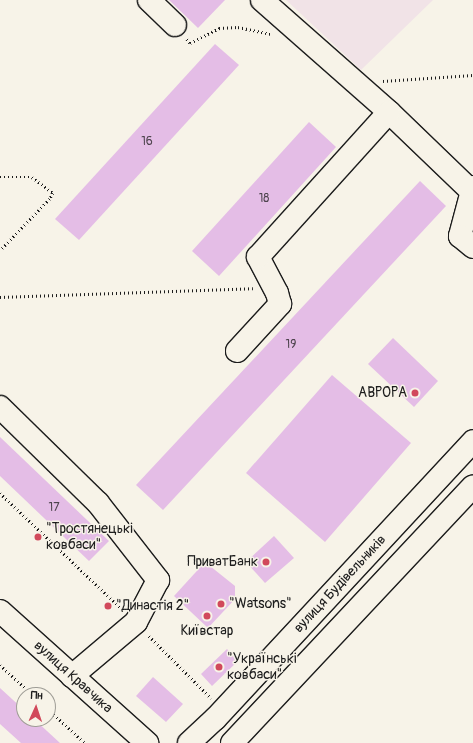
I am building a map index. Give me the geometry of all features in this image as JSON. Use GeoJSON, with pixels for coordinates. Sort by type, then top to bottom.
{"type":"FeatureCollection","features":[{"type":"Feature","properties":{"kind":"street"},"geometry":{"type":"LineString","coordinates":[[149,0],[176,25]]}},
{"type":"Feature","properties":{"kind":"street"},"geometry":{"type":"LineString","coordinates":[[262,0],[389,112],[472,189],[460,236],[473,247]]}},
{"type":"Feature","properties":{"kind":"street"},"geometry":{"type":"LineString","coordinates":[[237,352],[280,304],[274,287],[258,257],[389,112]]}},
{"type":"Feature","properties":{"kind":"street"},"geometry":{"type":"LineString","coordinates":[[0,407],[98,503],[158,580],[136,622],[72,676]]}},
{"type":"Feature","properties":{"kind":"street","name":"вулиця Будівельників"},"geometry":{"type":"LineString","coordinates":[[189,743],[215,719],[472,446]]}},
{"type":"Feature","properties":{"kind":"street"},"geometry":{"type":"LineString","coordinates":[[232,743],[473,486]]}},
{"type":"Feature","properties":{"kind":"street","name":"вулиця Кравчика"},"geometry":{"type":"LineString","coordinates":[[0,610],[147,743]]}},
{"type":"Feature","properties":{"kind":"path"},"geometry":{"type":"LineString","coordinates":[[176,25],[190,43],[219,28],[238,26],[277,35]]}},
{"type":"Feature","properties":{"kind":"path"},"geometry":{"type":"LineString","coordinates":[[356,84],[416,77],[473,75]]}},
{"type":"Feature","properties":{"kind":"path"},"geometry":{"type":"LineString","coordinates":[[0,177],[32,177],[53,193],[0,251]]}},
{"type":"Feature","properties":{"kind":"path"},"geometry":{"type":"LineString","coordinates":[[0,297],[274,287]]}},
{"type":"Feature","properties":{"kind":"path"},"geometry":{"type":"LineString","coordinates":[[0,493],[136,622],[176,666],[211,698]]}},
{"type":"Feature","properties":{"kind":"path"},"geometry":{"type":"LineString","coordinates":[[0,665],[23,687]]}},
{"type":"Feature","properties":{"kind":"path"},"geometry":{"type":"LineString","coordinates":[[56,716],[85,743]]}},
{"type":"Feature","properties":{"kind":"shaded area"},"geometry":{"type":"Polygon","coordinates":[[[286,0],[433,0],[361,70],[286,0]]]}},
{"type":"Feature","properties":{"kind":"building"},"geometry":{"type":"Polygon","coordinates":[[[169,0],[225,0],[198,28],[169,0]]]}},
{"type":"Feature","properties":{"kind":"building"},"geometry":{"type":"Polygon","coordinates":[[[215,44],[239,65],[79,240],[55,219],[215,44]]]}},
{"type":"Feature","properties":{"kind":"building"},"geometry":{"type":"Polygon","coordinates":[[[309,122],[336,147],[219,276],[192,251],[309,122]]]}},
{"type":"Feature","properties":{"kind":"building"},"geometry":{"type":"Polygon","coordinates":[[[420,181],[446,206],[163,510],[136,485],[420,181]]]}},
{"type":"Feature","properties":{"kind":"building"},"geometry":{"type":"Polygon","coordinates":[[[393,338],[438,381],[414,407],[368,364],[393,338]]]}},
{"type":"Feature","properties":{"kind":"building"},"geometry":{"type":"Polygon","coordinates":[[[332,375],[411,443],[325,542],[246,473],[332,375]]]}},
{"type":"Feature","properties":{"kind":"building"},"geometry":{"type":"Polygon","coordinates":[[[0,437],[109,541],[89,561],[0,476],[0,437]]]}},
{"type":"Feature","properties":{"kind":"building"},"geometry":{"type":"Polygon","coordinates":[[[274,536],[294,558],[265,583],[246,562],[274,536]]]}},
{"type":"Feature","properties":{"kind":"building"},"geometry":{"type":"Polygon","coordinates":[[[205,562],[235,586],[235,599],[208,628],[174,596],[205,562]]]}},
{"type":"Feature","properties":{"kind":"building","name":"\"Українські ковбаси\""},"geometry":{"type":"Polygon","coordinates":[[[227,649],[238,661],[212,686],[201,674],[227,649]]]}},
{"type":"Feature","properties":{"kind":"building"},"geometry":{"type":"Polygon","coordinates":[[[153,677],[183,704],[166,722],[136,696],[153,677]]]}},
{"type":"Feature","properties":{"kind":"building"},"geometry":{"type":"Polygon","coordinates":[[[0,688],[16,703],[16,727],[43,727],[60,743],[21,743],[0,724],[0,688]]]}},
{"type":"Feature","properties":{"kind":"place","name":"АВРОРА"},"geometry":{"type":"Point","coordinates":[415,393]}},
{"type":"Feature","properties":{"kind":"place","name":"\"Тростянецькі ковбаси\""},"geometry":{"type":"Point","coordinates":[38,537]}},
{"type":"Feature","properties":{"kind":"place","name":"ПриватБанк"},"geometry":{"type":"Point","coordinates":[266,562]}},
{"type":"Feature","properties":{"kind":"place","name":"\"Watsons\""},"geometry":{"type":"Point","coordinates":[221,604]}},
{"type":"Feature","properties":{"kind":"place","name":"\"Династія 2\""},"geometry":{"type":"Point","coordinates":[108,606]}},
{"type":"Feature","properties":{"kind":"place","name":"Київстар"},"geometry":{"type":"Point","coordinates":[207,616]}},
{"type":"Feature","properties":{"kind":"place","name":"\"Українські ковбаси\""},"geometry":{"type":"Point","coordinates":[219,667]}}]}
